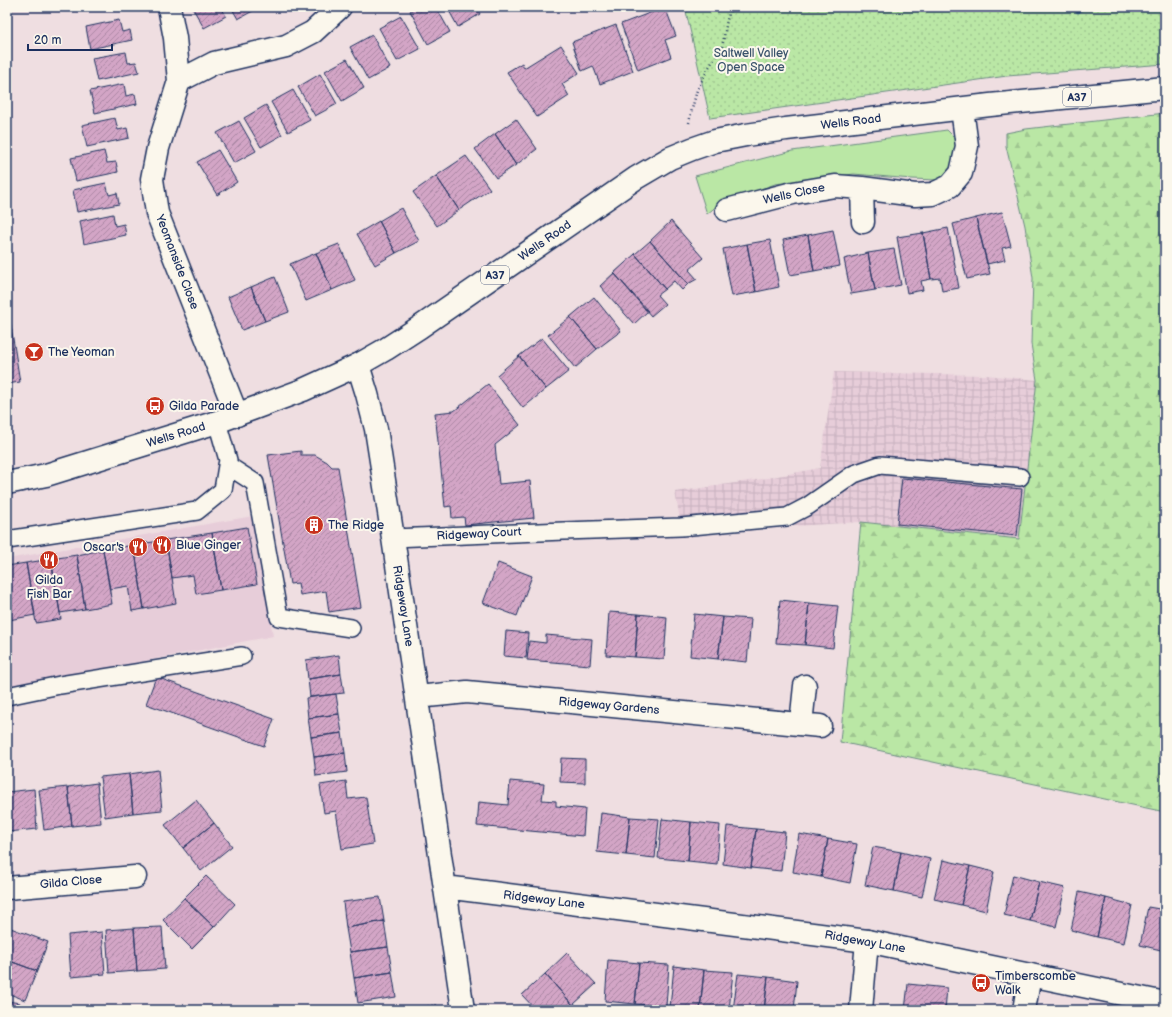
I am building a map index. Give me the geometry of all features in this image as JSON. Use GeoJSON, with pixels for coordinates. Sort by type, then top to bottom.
{"type":"FeatureCollection","features":[{"type":"Feature","properties":{"kind":"main road","name":"Yeomanside Close"},"geometry":{"type":"LineString","coordinates":[[169,7],[175,38],[179,81],[158,148],[152,179],[157,213],[227,418]]}},
{"type":"Feature","properties":{"kind":"main road"},"geometry":{"type":"LineString","coordinates":[[179,81],[214,63],[286,46],[313,32],[340,7]]}},
{"type":"Feature","properties":{"kind":"main road","name":"Wells Road"},"geometry":{"type":"LineString","coordinates":[[7,483],[46,475],[227,418],[303,390],[358,365],[420,327],[636,178],[670,158],[692,149],[731,138],[786,129],[962,108],[1165,88]]}},
{"type":"Feature","properties":{"kind":"main road","name":"Wells Close"},"geometry":{"type":"LineString","coordinates":[[727,210],[793,193],[834,186],[915,195],[933,194],[950,186],[961,173],[967,146],[962,108]]}},
{"type":"Feature","properties":{"kind":"main road"},"geometry":{"type":"LineString","coordinates":[[862,188],[863,222]]}},
{"type":"Feature","properties":{"kind":"main road","name":"Ridgeway Lane"},"geometry":{"type":"LineString","coordinates":[[358,365],[376,429],[445,887],[867,941],[1165,1003]]}},
{"type":"Feature","properties":{"kind":"main road","name":"Ridgeway Gardens"},"geometry":{"type":"LineString","coordinates":[[417,697],[467,692],[810,725],[805,686]]}},
{"type":"Feature","properties":{"kind":"main road","name":"Gilda Close"},"geometry":{"type":"LineString","coordinates":[[7,888],[135,877]]}},
{"type":"Feature","properties":{"kind":"main road"},"geometry":{"type":"LineString","coordinates":[[445,887],[462,1006]]}},
{"type":"Feature","properties":{"kind":"main road"},"geometry":{"type":"LineString","coordinates":[[861,1010],[867,941]]}},
{"type":"Feature","properties":{"kind":"main road"},"geometry":{"type":"LineString","coordinates":[[1024,1010],[1030,975]]}},
{"type":"Feature","properties":{"kind":"lane"},"geometry":{"type":"LineString","coordinates":[[7,540],[197,511],[223,490],[228,460],[227,418]]}},
{"type":"Feature","properties":{"kind":"lane"},"geometry":{"type":"LineString","coordinates":[[227,464],[255,483],[279,617],[351,628]]}},
{"type":"Feature","properties":{"kind":"lane","name":"Ridgeway Court"},"geometry":{"type":"LineString","coordinates":[[393,538],[681,527],[787,517],[808,506],[854,474],[880,465],[1020,477]]}},
{"type":"Feature","properties":{"kind":"lane"},"geometry":{"type":"LineString","coordinates":[[7,696],[60,685],[242,656]]}},
{"type":"Feature","properties":{"kind":"path"},"geometry":{"type":"LineString","coordinates":[[692,149],[688,133],[692,107],[697,90],[709,67],[722,48],[731,7]]}},
{"type":"Feature","properties":{"kind":"path"},"geometry":{"type":"LineString","coordinates":[[404,1010],[462,1006]]}},
{"type":"Feature","properties":{"kind":"shaded area"},"geometry":{"type":"Polygon","coordinates":[[[834,372],[986,375],[1037,380],[1019,539],[861,522],[776,527],[683,536],[675,492],[762,479],[820,468],[834,372]]]}},
{"type":"Feature","properties":{"kind":"shaded area"},"geometry":{"type":"Polygon","coordinates":[[[253,516],[273,636],[7,688],[7,559],[253,516]]]}},
{"type":"Feature","properties":{"kind":"green space","name":"Saltwell Valley Open Space"},"geometry":{"type":"Polygon","coordinates":[[[685,7],[1165,7],[1165,64],[1007,76],[710,118],[685,7]]]}},
{"type":"Feature","properties":{"kind":"green space"},"geometry":{"type":"Polygon","coordinates":[[[1165,113],[1165,812],[840,742],[861,522],[1019,539],[1037,380],[1031,344],[1033,278],[1025,226],[1006,146],[1006,133],[1026,129],[1165,113]]]}},
{"type":"Feature","properties":{"kind":"green space"},"geometry":{"type":"Polygon","coordinates":[[[947,130],[955,138],[957,153],[952,168],[937,180],[854,174],[775,184],[718,205],[707,214],[695,176],[792,151],[947,130]]]}},
{"type":"Feature","properties":{"kind":"building"},"geometry":{"type":"Polygon","coordinates":[[[192,7],[221,7],[226,16],[204,28],[192,7]]]}},
{"type":"Feature","properties":{"kind":"building"},"geometry":{"type":"Polygon","coordinates":[[[231,7],[260,7],[238,19],[231,7]]]}},
{"type":"Feature","properties":{"kind":"building"},"geometry":{"type":"Polygon","coordinates":[[[269,7],[279,7],[272,11],[269,7]]]}},
{"type":"Feature","properties":{"kind":"building"},"geometry":{"type":"Polygon","coordinates":[[[417,7],[436,7],[450,32],[428,44],[410,11],[417,7]]]}},
{"type":"Feature","properties":{"kind":"building"},"geometry":{"type":"Polygon","coordinates":[[[447,7],[476,7],[480,14],[458,27],[447,7]]]}},
{"type":"Feature","properties":{"kind":"building"},"geometry":{"type":"Polygon","coordinates":[[[665,7],[676,36],[665,40],[671,57],[638,70],[621,24],[665,7]]]}},
{"type":"Feature","properties":{"kind":"building"},"geometry":{"type":"Polygon","coordinates":[[[401,16],[420,49],[397,61],[379,28],[401,16]]]}},
{"type":"Feature","properties":{"kind":"building"},"geometry":{"type":"Polygon","coordinates":[[[119,20],[122,32],[130,30],[132,40],[90,49],[86,27],[119,20]]]}},
{"type":"Feature","properties":{"kind":"building"},"geometry":{"type":"Polygon","coordinates":[[[616,25],[633,71],[600,84],[593,66],[582,71],[572,42],[616,25]]]}},
{"type":"Feature","properties":{"kind":"building"},"geometry":{"type":"Polygon","coordinates":[[[372,35],[390,68],[368,80],[350,47],[372,35]]]}},
{"type":"Feature","properties":{"kind":"building"},"geometry":{"type":"Polygon","coordinates":[[[561,45],[579,73],[562,84],[569,96],[537,117],[507,72],[522,63],[524,68],[561,45]]]}},
{"type":"Feature","properties":{"kind":"building"},"geometry":{"type":"Polygon","coordinates":[[[126,52],[128,63],[136,62],[139,72],[97,81],[92,58],[126,52]]]}},
{"type":"Feature","properties":{"kind":"building"},"geometry":{"type":"Polygon","coordinates":[[[347,59],[364,88],[342,101],[325,71],[347,59]]]}},
{"type":"Feature","properties":{"kind":"building"},"geometry":{"type":"Polygon","coordinates":[[[320,74],[337,104],[315,116],[298,87],[320,74]]]}},
{"type":"Feature","properties":{"kind":"building"},"geometry":{"type":"Polygon","coordinates":[[[124,84],[126,96],[135,94],[137,104],[95,113],[90,91],[124,84]]]}},
{"type":"Feature","properties":{"kind":"building"},"geometry":{"type":"Polygon","coordinates":[[[293,90],[310,120],[288,132],[271,102],[293,90]]]}},
{"type":"Feature","properties":{"kind":"building"},"geometry":{"type":"Polygon","coordinates":[[[266,105],[282,135],[261,147],[244,118],[266,105]]]}},
{"type":"Feature","properties":{"kind":"building"},"geometry":{"type":"Polygon","coordinates":[[[115,118],[118,130],[127,128],[129,138],[87,147],[82,125],[115,118]]]}},
{"type":"Feature","properties":{"kind":"building"},"geometry":{"type":"Polygon","coordinates":[[[516,119],[537,149],[516,165],[495,134],[516,119]]]}},
{"type":"Feature","properties":{"kind":"building"},"geometry":{"type":"Polygon","coordinates":[[[239,121],[256,151],[234,163],[217,133],[239,121]]]}},
{"type":"Feature","properties":{"kind":"building"},"geometry":{"type":"Polygon","coordinates":[[[495,134],[516,165],[496,178],[475,149],[495,134]]]}},
{"type":"Feature","properties":{"kind":"building"},"geometry":{"type":"Polygon","coordinates":[[[218,150],[237,182],[217,195],[197,162],[218,150]]]}},
{"type":"Feature","properties":{"kind":"building"},"geometry":{"type":"Polygon","coordinates":[[[104,151],[107,163],[116,162],[118,172],[76,181],[71,158],[104,151]]]}},
{"type":"Feature","properties":{"kind":"building"},"geometry":{"type":"Polygon","coordinates":[[[466,156],[490,189],[459,210],[436,176],[466,156]]]}},
{"type":"Feature","properties":{"kind":"building"},"geometry":{"type":"Polygon","coordinates":[[[436,176],[459,210],[437,226],[413,192],[436,176]]]}},
{"type":"Feature","properties":{"kind":"building"},"geometry":{"type":"Polygon","coordinates":[[[106,183],[109,195],[117,193],[119,204],[77,212],[73,190],[106,183]]]}},
{"type":"Feature","properties":{"kind":"building"},"geometry":{"type":"Polygon","coordinates":[[[401,208],[419,241],[396,253],[379,221],[401,208]]]}},
{"type":"Feature","properties":{"kind":"building"},"geometry":{"type":"Polygon","coordinates":[[[1002,212],[1011,246],[1002,248],[1005,260],[987,264],[976,218],[1002,212]]]}},
{"type":"Feature","properties":{"kind":"building"},"geometry":{"type":"Polygon","coordinates":[[[113,214],[115,226],[124,224],[126,235],[84,244],[80,221],[113,214]]]}},
{"type":"Feature","properties":{"kind":"building"},"geometry":{"type":"Polygon","coordinates":[[[976,218],[990,274],[967,279],[953,224],[976,218]]]}},
{"type":"Feature","properties":{"kind":"building"},"geometry":{"type":"Polygon","coordinates":[[[379,221],[396,253],[375,265],[357,234],[379,221]]]}},
{"type":"Feature","properties":{"kind":"building"},"geometry":{"type":"Polygon","coordinates":[[[671,221],[703,258],[689,270],[697,279],[688,284],[650,241],[671,221]]]}},
{"type":"Feature","properties":{"kind":"building"},"geometry":{"type":"Polygon","coordinates":[[[948,228],[959,288],[942,291],[940,278],[931,279],[923,233],[948,228]]]}},
{"type":"Feature","properties":{"kind":"building"},"geometry":{"type":"Polygon","coordinates":[[[833,230],[840,266],[814,271],[808,235],[833,230]]]}},
{"type":"Feature","properties":{"kind":"building"},"geometry":{"type":"Polygon","coordinates":[[[923,233],[931,279],[921,281],[923,290],[907,293],[897,237],[923,233]]]}},
{"type":"Feature","properties":{"kind":"building"},"geometry":{"type":"Polygon","coordinates":[[[808,235],[814,271],[790,275],[783,240],[808,235]]]}},
{"type":"Feature","properties":{"kind":"building"},"geometry":{"type":"Polygon","coordinates":[[[770,240],[779,287],[756,292],[747,244],[770,240]]]}},
{"type":"Feature","properties":{"kind":"building"},"geometry":{"type":"Polygon","coordinates":[[[650,241],[688,284],[682,290],[674,281],[665,289],[635,254],[650,241]]]}},
{"type":"Feature","properties":{"kind":"building"},"geometry":{"type":"Polygon","coordinates":[[[339,244],[355,280],[332,290],[316,253],[339,244]]]}},
{"type":"Feature","properties":{"kind":"building"},"geometry":{"type":"Polygon","coordinates":[[[747,244],[756,292],[732,296],[723,249],[747,244]]]}},
{"type":"Feature","properties":{"kind":"building"},"geometry":{"type":"Polygon","coordinates":[[[894,249],[901,285],[875,290],[868,253],[894,249]]]}},
{"type":"Feature","properties":{"kind":"building"},"geometry":{"type":"Polygon","coordinates":[[[316,253],[332,290],[306,301],[290,264],[316,253]]]}},
{"type":"Feature","properties":{"kind":"building"},"geometry":{"type":"Polygon","coordinates":[[[868,253],[875,290],[851,294],[844,259],[868,253]]]}},
{"type":"Feature","properties":{"kind":"building"},"geometry":{"type":"Polygon","coordinates":[[[635,254],[665,289],[657,295],[665,304],[651,316],[614,273],[635,254]]]}},
{"type":"Feature","properties":{"kind":"building"},"geometry":{"type":"Polygon","coordinates":[[[614,273],[648,311],[634,324],[600,286],[614,273]]]}},
{"type":"Feature","properties":{"kind":"building"},"geometry":{"type":"Polygon","coordinates":[[[275,277],[289,312],[265,321],[251,287],[275,277]]]}},
{"type":"Feature","properties":{"kind":"building"},"geometry":{"type":"Polygon","coordinates":[[[251,287],[265,321],[242,330],[228,297],[251,287]]]}},
{"type":"Feature","properties":{"kind":"building"},"geometry":{"type":"Polygon","coordinates":[[[594,297],[621,331],[597,349],[570,317],[594,297]]]}},
{"type":"Feature","properties":{"kind":"building"},"geometry":{"type":"Polygon","coordinates":[[[570,317],[597,349],[575,368],[548,335],[570,317]]]}},
{"type":"Feature","properties":{"kind":"building"},"geometry":{"type":"Polygon","coordinates":[[[10,320],[20,382],[7,384],[7,321],[10,320]]]}},
{"type":"Feature","properties":{"kind":"building"},"geometry":{"type":"Polygon","coordinates":[[[542,338],[569,371],[546,389],[519,356],[542,338]]]}},
{"type":"Feature","properties":{"kind":"building"},"geometry":{"type":"Polygon","coordinates":[[[519,356],[546,389],[523,408],[497,375],[519,356]]]}},
{"type":"Feature","properties":{"kind":"building"},"geometry":{"type":"Polygon","coordinates":[[[488,384],[520,425],[495,445],[499,484],[530,481],[534,518],[465,525],[464,517],[452,518],[451,506],[445,507],[435,413],[454,411],[488,384]]]}},
{"type":"Feature","properties":{"kind":"building","name":"The Ridge"},"geometry":{"type":"Polygon","coordinates":[[[301,451],[301,455],[315,455],[327,462],[332,467],[338,467],[361,607],[329,612],[326,591],[300,595],[298,583],[290,584],[268,455],[301,451]]]}},
{"type":"Feature","properties":{"kind":"building"},"geometry":{"type":"Polygon","coordinates":[[[902,478],[1022,489],[1017,536],[897,524],[902,478]]]}},
{"type":"Feature","properties":{"kind":"building"},"geometry":{"type":"Polygon","coordinates":[[[247,527],[257,584],[221,590],[212,533],[247,527]]]}},
{"type":"Feature","properties":{"kind":"building"},"geometry":{"type":"Polygon","coordinates":[[[212,533],[221,590],[196,594],[193,575],[172,578],[166,540],[212,533]]]}},
{"type":"Feature","properties":{"kind":"building"},"geometry":{"type":"Polygon","coordinates":[[[166,540],[176,603],[144,609],[134,545],[166,540]]]}},
{"type":"Feature","properties":{"kind":"building"},"geometry":{"type":"Polygon","coordinates":[[[134,545],[144,609],[132,611],[128,586],[110,589],[103,550],[134,545]]]}},
{"type":"Feature","properties":{"kind":"building"},"geometry":{"type":"Polygon","coordinates":[[[103,550],[112,604],[85,609],[77,555],[103,550]]]}},
{"type":"Feature","properties":{"kind":"building"},"geometry":{"type":"Polygon","coordinates":[[[77,555],[85,609],[60,613],[51,559],[77,555]]]}},
{"type":"Feature","properties":{"kind":"building"},"geometry":{"type":"Polygon","coordinates":[[[51,559],[61,619],[36,623],[26,563],[51,559]]]}},
{"type":"Feature","properties":{"kind":"building"},"geometry":{"type":"Polygon","coordinates":[[[26,563],[35,615],[9,620],[7,609],[7,566],[26,563]]]}},
{"type":"Feature","properties":{"kind":"building"},"geometry":{"type":"Polygon","coordinates":[[[498,563],[532,576],[517,616],[483,603],[498,563]]]}},
{"type":"Feature","properties":{"kind":"building"},"geometry":{"type":"Polygon","coordinates":[[[780,600],[809,603],[805,645],[776,643],[780,600]]]}},
{"type":"Feature","properties":{"kind":"building"},"geometry":{"type":"Polygon","coordinates":[[[809,603],[838,606],[833,648],[805,645],[809,603]]]}},
{"type":"Feature","properties":{"kind":"building"},"geometry":{"type":"Polygon","coordinates":[[[609,612],[638,614],[635,657],[606,655],[609,612]]]}},
{"type":"Feature","properties":{"kind":"building"},"geometry":{"type":"Polygon","coordinates":[[[638,614],[667,617],[664,659],[635,657],[638,614]]]}},
{"type":"Feature","properties":{"kind":"building"},"geometry":{"type":"Polygon","coordinates":[[[694,614],[723,617],[718,659],[690,656],[694,614]]]}},
{"type":"Feature","properties":{"kind":"building"},"geometry":{"type":"Polygon","coordinates":[[[723,617],[751,619],[747,662],[718,659],[723,617]]]}},
{"type":"Feature","properties":{"kind":"building"},"geometry":{"type":"Polygon","coordinates":[[[506,631],[528,633],[526,658],[504,656],[506,631]]]}},
{"type":"Feature","properties":{"kind":"building"},"geometry":{"type":"Polygon","coordinates":[[[546,635],[592,639],[590,665],[527,660],[529,641],[546,643],[546,635]]]}},
{"type":"Feature","properties":{"kind":"building"},"geometry":{"type":"Polygon","coordinates":[[[339,655],[341,674],[308,679],[306,660],[339,655]]]}},
{"type":"Feature","properties":{"kind":"building"},"geometry":{"type":"Polygon","coordinates":[[[341,674],[344,693],[310,697],[308,679],[341,674]]]}},
{"type":"Feature","properties":{"kind":"building"},"geometry":{"type":"Polygon","coordinates":[[[156,677],[274,719],[264,746],[146,704],[156,677]]]}},
{"type":"Feature","properties":{"kind":"building"},"geometry":{"type":"Polygon","coordinates":[[[336,694],[339,714],[308,718],[306,698],[336,694]]]}},
{"type":"Feature","properties":{"kind":"building"},"geometry":{"type":"Polygon","coordinates":[[[339,714],[342,733],[311,737],[308,718],[339,714]]]}},
{"type":"Feature","properties":{"kind":"building"},"geometry":{"type":"Polygon","coordinates":[[[342,733],[345,753],[314,757],[311,737],[342,733]]]}},
{"type":"Feature","properties":{"kind":"building"},"geometry":{"type":"Polygon","coordinates":[[[345,753],[347,772],[316,776],[314,757],[345,753]]]}},
{"type":"Feature","properties":{"kind":"building"},"geometry":{"type":"Polygon","coordinates":[[[561,758],[585,759],[585,783],[560,782],[561,758]]]}},
{"type":"Feature","properties":{"kind":"building"},"geometry":{"type":"Polygon","coordinates":[[[158,770],[162,810],[133,813],[129,774],[158,770]]]}},
{"type":"Feature","properties":{"kind":"building"},"geometry":{"type":"Polygon","coordinates":[[[129,774],[133,813],[105,817],[100,777],[129,774]]]}},
{"type":"Feature","properties":{"kind":"building"},"geometry":{"type":"Polygon","coordinates":[[[346,781],[348,799],[366,797],[373,844],[342,849],[336,811],[324,813],[320,785],[346,781]]]}},
{"type":"Feature","properties":{"kind":"building"},"geometry":{"type":"Polygon","coordinates":[[[510,781],[544,784],[542,800],[556,801],[556,806],[585,809],[583,836],[477,826],[479,802],[508,805],[510,781]]]}},
{"type":"Feature","properties":{"kind":"building"},"geometry":{"type":"Polygon","coordinates":[[[97,783],[101,823],[72,826],[68,787],[97,783]]]}},
{"type":"Feature","properties":{"kind":"building"},"geometry":{"type":"Polygon","coordinates":[[[68,787],[72,826],[44,830],[39,790],[68,787]]]}},
{"type":"Feature","properties":{"kind":"building"},"geometry":{"type":"Polygon","coordinates":[[[34,789],[37,829],[8,832],[7,792],[34,789]]]}},
{"type":"Feature","properties":{"kind":"building"},"geometry":{"type":"Polygon","coordinates":[[[196,800],[214,823],[183,848],[165,825],[196,800]]]}},
{"type":"Feature","properties":{"kind":"building"},"geometry":{"type":"Polygon","coordinates":[[[601,813],[630,817],[626,855],[597,852],[601,813]]]}},
{"type":"Feature","properties":{"kind":"building"},"geometry":{"type":"Polygon","coordinates":[[[630,817],[659,819],[655,858],[626,855],[630,817]]]}},
{"type":"Feature","properties":{"kind":"building"},"geometry":{"type":"Polygon","coordinates":[[[662,819],[691,822],[688,861],[658,858],[662,819]]]}},
{"type":"Feature","properties":{"kind":"building"},"geometry":{"type":"Polygon","coordinates":[[[691,822],[720,825],[717,864],[688,861],[691,822]]]}},
{"type":"Feature","properties":{"kind":"building"},"geometry":{"type":"Polygon","coordinates":[[[214,823],[232,846],[201,871],[183,848],[214,823]]]}},
{"type":"Feature","properties":{"kind":"building"},"geometry":{"type":"Polygon","coordinates":[[[727,826],[756,829],[751,868],[723,864],[727,826]]]}},
{"type":"Feature","properties":{"kind":"building"},"geometry":{"type":"Polygon","coordinates":[[[756,829],[785,832],[781,871],[751,868],[756,829]]]}},
{"type":"Feature","properties":{"kind":"building"},"geometry":{"type":"Polygon","coordinates":[[[799,834],[828,839],[821,877],[793,872],[799,834]]]}},
{"type":"Feature","properties":{"kind":"building"},"geometry":{"type":"Polygon","coordinates":[[[828,839],[857,844],[850,883],[821,877],[828,839]]]}},
{"type":"Feature","properties":{"kind":"building"},"geometry":{"type":"Polygon","coordinates":[[[873,847],[901,852],[894,891],[865,885],[873,847]]]}},
{"type":"Feature","properties":{"kind":"building"},"geometry":{"type":"Polygon","coordinates":[[[901,852],[930,859],[922,897],[894,891],[901,852]]]}},
{"type":"Feature","properties":{"kind":"building"},"geometry":{"type":"Polygon","coordinates":[[[943,860],[970,866],[961,905],[934,899],[943,860]]]}},
{"type":"Feature","properties":{"kind":"building"},"geometry":{"type":"Polygon","coordinates":[[[970,866],[994,872],[986,911],[961,905],[970,866]]]}},
{"type":"Feature","properties":{"kind":"building"},"geometry":{"type":"Polygon","coordinates":[[[1013,875],[1039,882],[1030,921],[1004,915],[1013,875]]]}},
{"type":"Feature","properties":{"kind":"building"},"geometry":{"type":"Polygon","coordinates":[[[206,876],[235,904],[214,927],[184,898],[206,876]]]}},
{"type":"Feature","properties":{"kind":"building"},"geometry":{"type":"Polygon","coordinates":[[[1039,882],[1065,888],[1056,927],[1030,921],[1039,882]]]}},
{"type":"Feature","properties":{"kind":"building"},"geometry":{"type":"Polygon","coordinates":[[[1079,892],[1106,898],[1097,937],[1071,930],[1079,892]]]}},
{"type":"Feature","properties":{"kind":"building"},"geometry":{"type":"Polygon","coordinates":[[[380,897],[384,921],[346,928],[343,902],[380,897]]]}},
{"type":"Feature","properties":{"kind":"building"},"geometry":{"type":"Polygon","coordinates":[[[184,898],[214,927],[192,949],[163,920],[184,898]]]}},
{"type":"Feature","properties":{"kind":"building"},"geometry":{"type":"Polygon","coordinates":[[[1106,898],[1132,905],[1124,943],[1097,937],[1106,898]]]}},
{"type":"Feature","properties":{"kind":"building"},"geometry":{"type":"Polygon","coordinates":[[[1148,907],[1165,910],[1165,951],[1140,945],[1148,907]]]}},
{"type":"Feature","properties":{"kind":"building"},"geometry":{"type":"Polygon","coordinates":[[[384,921],[388,947],[350,952],[346,928],[384,921]]]}},
{"type":"Feature","properties":{"kind":"building"},"geometry":{"type":"Polygon","coordinates":[[[8,927],[48,942],[37,971],[7,960],[8,927]]]}},
{"type":"Feature","properties":{"kind":"building"},"geometry":{"type":"Polygon","coordinates":[[[162,927],[165,969],[137,971],[134,928],[162,927]]]}},
{"type":"Feature","properties":{"kind":"building"},"geometry":{"type":"Polygon","coordinates":[[[134,928],[137,971],[109,973],[106,930],[134,928]]]}},
{"type":"Feature","properties":{"kind":"building"},"geometry":{"type":"Polygon","coordinates":[[[102,932],[105,974],[71,977],[68,935],[102,932]]]}},
{"type":"Feature","properties":{"kind":"building"},"geometry":{"type":"Polygon","coordinates":[[[388,947],[392,972],[354,978],[350,952],[388,947]]]}},
{"type":"Feature","properties":{"kind":"building"},"geometry":{"type":"Polygon","coordinates":[[[567,953],[596,984],[573,1005],[545,974],[567,953]]]}},
{"type":"Feature","properties":{"kind":"building"},"geometry":{"type":"Polygon","coordinates":[[[7,960],[37,971],[25,1000],[7,993],[7,960]]]}},
{"type":"Feature","properties":{"kind":"building"},"geometry":{"type":"Polygon","coordinates":[[[608,960],[639,963],[635,1004],[605,1001],[608,960]]]}},
{"type":"Feature","properties":{"kind":"building"},"geometry":{"type":"Polygon","coordinates":[[[639,963],[669,965],[666,1006],[635,1004],[639,963]]]}},
{"type":"Feature","properties":{"kind":"building"},"geometry":{"type":"Polygon","coordinates":[[[674,966],[704,970],[700,1010],[670,1008],[674,966]]]}},
{"type":"Feature","properties":{"kind":"building"},"geometry":{"type":"Polygon","coordinates":[[[704,970],[733,972],[729,1010],[700,1010],[704,970]]]}},
{"type":"Feature","properties":{"kind":"building"},"geometry":{"type":"Polygon","coordinates":[[[392,972],[396,997],[358,1003],[354,978],[392,972]]]}},
{"type":"Feature","properties":{"kind":"building"},"geometry":{"type":"Polygon","coordinates":[[[545,974],[573,1005],[568,1010],[536,1010],[522,995],[545,974]]]}},
{"type":"Feature","properties":{"kind":"building"},"geometry":{"type":"Polygon","coordinates":[[[738,974],[768,977],[764,1010],[733,1010],[738,974]]]}},
{"type":"Feature","properties":{"kind":"building"},"geometry":{"type":"Polygon","coordinates":[[[768,977],[797,981],[794,1010],[764,1010],[768,977]]]}},
{"type":"Feature","properties":{"kind":"building"},"geometry":{"type":"Polygon","coordinates":[[[908,984],[947,988],[945,1010],[905,1010],[908,984]]]}},
{"type":"Feature","properties":{"kind":"building"},"geometry":{"type":"Polygon","coordinates":[[[7,1001],[20,1003],[19,1010],[7,1010],[7,1001]]]}},
{"type":"Feature","properties":{"kind":"waterway"},"geometry":{"type":"LineString","coordinates":[[1075,7],[1078,9],[1078,7]]}},
{"type":"Feature","properties":{"kind":"place","name":"The Yeoman"},"geometry":{"type":"Point","coordinates":[34,352]}},
{"type":"Feature","properties":{"kind":"place","name":"Gilda Parade"},"geometry":{"type":"Point","coordinates":[155,406]}},
{"type":"Feature","properties":{"kind":"place","name":"The Ridge"},"geometry":{"type":"Point","coordinates":[314,525]}},
{"type":"Feature","properties":{"kind":"place","name":"Blue Ginger"},"geometry":{"type":"Point","coordinates":[162,545]}},
{"type":"Feature","properties":{"kind":"place","name":"Oscar's"},"geometry":{"type":"Point","coordinates":[138,547]}},
{"type":"Feature","properties":{"kind":"place","name":"Gilda Fish Bar"},"geometry":{"type":"Point","coordinates":[49,560]}},
{"type":"Feature","properties":{"kind":"place","name":"Timberscombe Walk"},"geometry":{"type":"Point","coordinates":[981,983]}}]}
